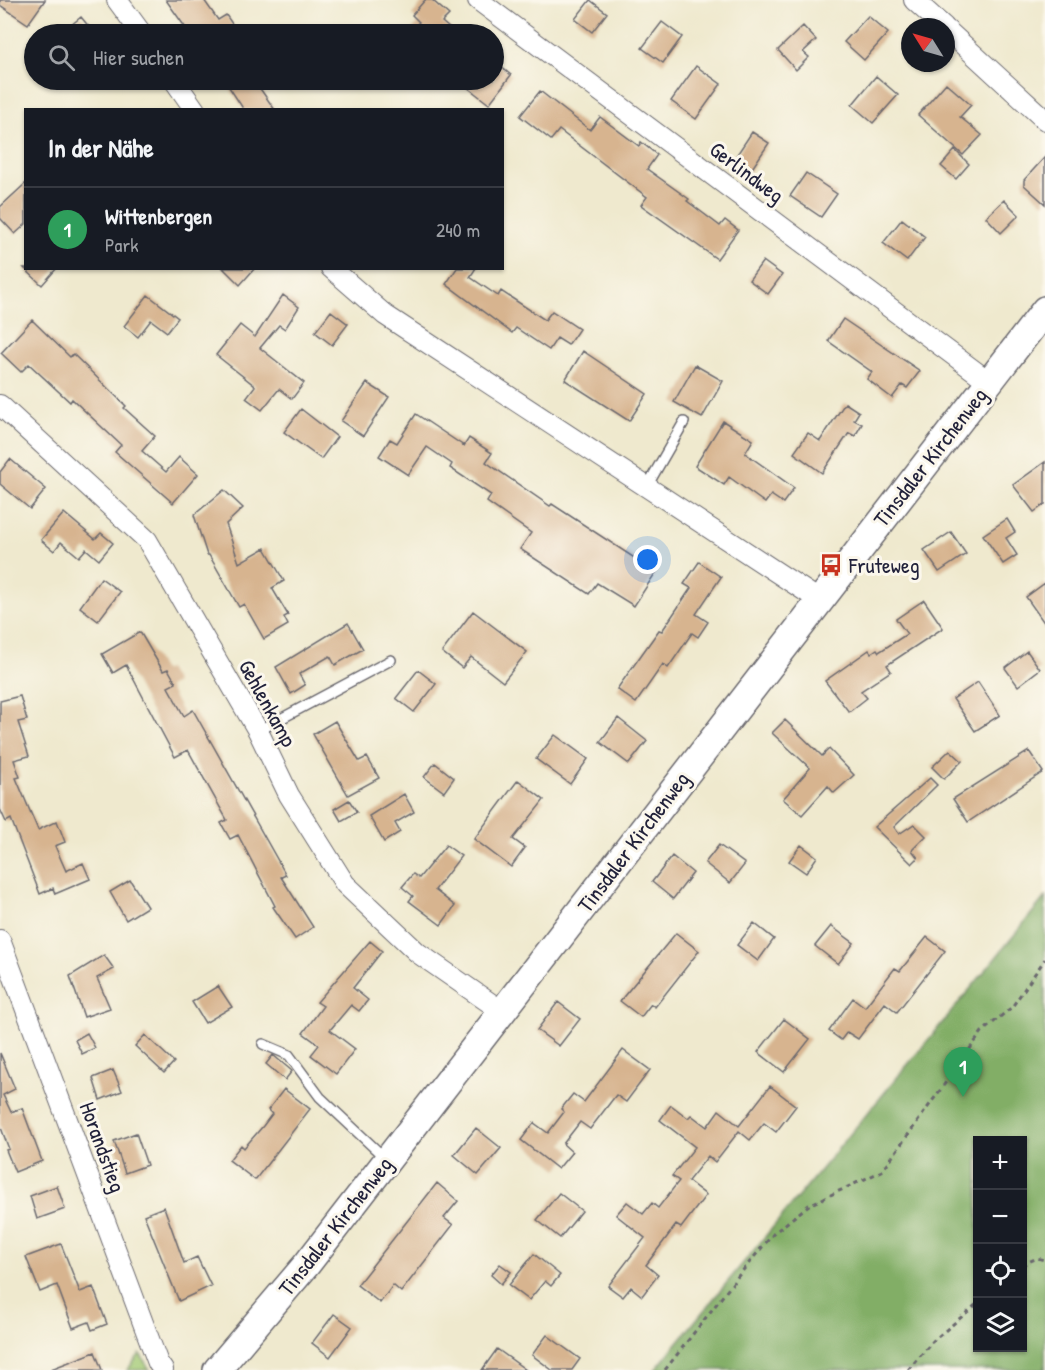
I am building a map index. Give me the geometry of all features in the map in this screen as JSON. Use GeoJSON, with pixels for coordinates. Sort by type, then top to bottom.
{"type":"FeatureCollection","features":[{"type":"Feature","properties":{"kind":"street"},"geometry":{"type":"LineString","coordinates":[[117,0],[135,24]]}},
{"type":"Feature","properties":{"kind":"street","name":"Gerlindweg"},"geometry":{"type":"LineString","coordinates":[[478,0],[988,381]]}},
{"type":"Feature","properties":{"kind":"street"},"geometry":{"type":"LineString","coordinates":[[915,0],[934,18]]}},
{"type":"Feature","properties":{"kind":"street"},"geometry":{"type":"LineString","coordinates":[[955,37],[1045,120]]}},
{"type":"Feature","properties":{"kind":"street"},"geometry":{"type":"LineString","coordinates":[[181,90],[194,108]]}},
{"type":"Feature","properties":{"kind":"street"},"geometry":{"type":"LineString","coordinates":[[333,270],[385,315],[819,600]]}},
{"type":"Feature","properties":{"kind":"street","name":"Tinsdaler Kirchenweg"},"geometry":{"type":"LineString","coordinates":[[217,1370],[307,1264],[1045,310]]}},
{"type":"Feature","properties":{"kind":"street","name":"Gehlenkamp"},"geometry":{"type":"LineString","coordinates":[[0,405],[147,540],[258,732],[290,795],[345,884],[418,953],[503,1011]]}},
{"type":"Feature","properties":{"kind":"street","name":"Horandstieg"},"geometry":{"type":"LineString","coordinates":[[0,940],[158,1363],[163,1370]]}},
{"type":"Feature","properties":{"kind":"lane"},"geometry":{"type":"LineString","coordinates":[[646,488],[684,422]]}},
{"type":"Feature","properties":{"kind":"lane"},"geometry":{"type":"LineString","coordinates":[[258,732],[391,660]]}},
{"type":"Feature","properties":{"kind":"lane"},"geometry":{"type":"LineString","coordinates":[[262,1044],[289,1055],[320,1097],[387,1161]]}},
{"type":"Feature","properties":{"kind":"path"},"geometry":{"type":"LineString","coordinates":[[665,1370],[774,1233],[809,1205],[882,1171],[982,1032],[1011,1006],[1045,959]]}},
{"type":"Feature","properties":{"kind":"path"},"geometry":{"type":"LineString","coordinates":[[1027,1263],[1037,1258],[1045,1260]]}},
{"type":"Feature","properties":{"kind":"path"},"geometry":{"type":"LineString","coordinates":[[908,1370],[933,1341],[973,1307]]}},
{"type":"Feature","properties":{"kind":"green space"},"geometry":{"type":"Polygon","coordinates":[[[1045,897],[1045,1370],[655,1370],[1045,897]]]}},
{"type":"Feature","properties":{"kind":"green space"},"geometry":{"type":"Polygon","coordinates":[[[140,1354],[150,1370],[127,1370],[140,1354]]]}},
{"type":"Feature","properties":{"kind":"building"},"geometry":{"type":"Polygon","coordinates":[[[0,0],[45,0],[28,24],[0,5],[0,0]]]}},
{"type":"Feature","properties":{"kind":"building"},"geometry":{"type":"Polygon","coordinates":[[[166,0],[204,0],[218,20],[226,15],[232,24],[183,24],[166,0]]]}},
{"type":"Feature","properties":{"kind":"building"},"geometry":{"type":"Polygon","coordinates":[[[425,0],[432,0],[449,15],[442,22],[444,24],[417,24],[419,22],[412,15],[425,0]]]}},
{"type":"Feature","properties":{"kind":"building"},"geometry":{"type":"Polygon","coordinates":[[[590,0],[607,13],[592,32],[575,19],[590,0]]]}},
{"type":"Feature","properties":{"kind":"building"},"geometry":{"type":"Polygon","coordinates":[[[868,16],[888,33],[864,60],[844,42],[868,16]]]}},
{"type":"Feature","properties":{"kind":"building"},"geometry":{"type":"Polygon","coordinates":[[[81,17],[87,24],[72,24],[81,17]]]}},
{"type":"Feature","properties":{"kind":"building"},"geometry":{"type":"Polygon","coordinates":[[[662,22],[682,37],[663,63],[642,48],[662,22]]]}},
{"type":"Feature","properties":{"kind":"building"},"geometry":{"type":"Polygon","coordinates":[[[803,26],[816,40],[803,52],[809,57],[796,70],[778,50],[803,26]]]}},
{"type":"Feature","properties":{"kind":"building"},"geometry":{"type":"Polygon","coordinates":[[[696,66],[721,84],[696,119],[671,101],[696,66]]]}},
{"type":"Feature","properties":{"kind":"building"},"geometry":{"type":"Polygon","coordinates":[[[504,69],[511,75],[504,84],[504,69]]]}},
{"type":"Feature","properties":{"kind":"building"},"geometry":{"type":"Polygon","coordinates":[[[876,76],[898,95],[873,123],[852,105],[876,76]]]}},
{"type":"Feature","properties":{"kind":"building"},"geometry":{"type":"Polygon","coordinates":[[[946,83],[971,105],[960,117],[982,135],[963,155],[918,115],[946,83]]]}},
{"type":"Feature","properties":{"kind":"building"},"geometry":{"type":"Polygon","coordinates":[[[231,90],[261,90],[274,108],[243,108],[231,90]]]}},
{"type":"Feature","properties":{"kind":"building"},"geometry":{"type":"Polygon","coordinates":[[[471,90],[500,90],[489,104],[471,90]]]}},
{"type":"Feature","properties":{"kind":"building"},"geometry":{"type":"Polygon","coordinates":[[[540,91],[590,130],[600,117],[639,146],[641,142],[657,155],[647,169],[689,199],[687,201],[720,226],[725,220],[738,230],[717,259],[641,205],[647,197],[559,130],[551,140],[520,116],[540,91]]]}},
{"type":"Feature","properties":{"kind":"building"},"geometry":{"type":"Polygon","coordinates":[[[752,132],[769,143],[747,176],[730,165],[752,132]]]}},
{"type":"Feature","properties":{"kind":"building"},"geometry":{"type":"Polygon","coordinates":[[[955,150],[969,164],[956,179],[941,166],[955,150]]]}},
{"type":"Feature","properties":{"kind":"building"},"geometry":{"type":"Polygon","coordinates":[[[1045,157],[1045,204],[1024,185],[1024,180],[1045,157]]]}},
{"type":"Feature","properties":{"kind":"building"},"geometry":{"type":"Polygon","coordinates":[[[806,173],[837,194],[821,217],[790,196],[806,173]]]}},
{"type":"Feature","properties":{"kind":"building"},"geometry":{"type":"Polygon","coordinates":[[[24,185],[24,226],[15,234],[0,218],[0,207],[24,185]]]}},
{"type":"Feature","properties":{"kind":"building"},"geometry":{"type":"Polygon","coordinates":[[[1004,200],[1019,215],[1001,233],[986,217],[1004,200]]]}},
{"type":"Feature","properties":{"kind":"building"},"geometry":{"type":"Polygon","coordinates":[[[902,219],[925,237],[907,261],[883,243],[902,219]]]}},
{"type":"Feature","properties":{"kind":"building"},"geometry":{"type":"Polygon","coordinates":[[[763,261],[782,275],[768,294],[749,280],[763,261]]]}},
{"type":"Feature","properties":{"kind":"building"},"geometry":{"type":"Polygon","coordinates":[[[26,270],[55,270],[42,285],[26,270]]]}},
{"type":"Feature","properties":{"kind":"building"},"geometry":{"type":"Polygon","coordinates":[[[225,270],[253,270],[240,285],[225,270]]]}},
{"type":"Feature","properties":{"kind":"building"},"geometry":{"type":"Polygon","coordinates":[[[456,270],[475,270],[470,277],[498,296],[501,291],[545,320],[552,311],[579,329],[568,345],[557,338],[549,350],[516,328],[512,333],[446,284],[456,270]]]}},
{"type":"Feature","properties":{"kind":"building"},"geometry":{"type":"Polygon","coordinates":[[[148,295],[178,318],[167,332],[151,320],[138,337],[124,326],[148,295]]]}},
{"type":"Feature","properties":{"kind":"building"},"geometry":{"type":"Polygon","coordinates":[[[283,295],[299,307],[285,329],[279,325],[260,348],[304,383],[292,399],[279,389],[262,410],[246,398],[255,386],[216,355],[240,325],[255,337],[283,295]]]}},
{"type":"Feature","properties":{"kind":"building"},"geometry":{"type":"Polygon","coordinates":[[[331,311],[348,324],[332,345],[315,332],[331,311]]]}},
{"type":"Feature","properties":{"kind":"building"},"geometry":{"type":"Polygon","coordinates":[[[843,319],[920,371],[907,388],[902,385],[892,398],[867,379],[872,372],[828,341],[843,319]]]}},
{"type":"Feature","properties":{"kind":"building"},"geometry":{"type":"Polygon","coordinates":[[[32,320],[70,357],[73,354],[126,406],[124,408],[155,436],[142,451],[166,472],[179,457],[198,474],[173,503],[115,452],[121,445],[72,399],[70,402],[29,364],[21,372],[1,353],[32,320]]]}},
{"type":"Feature","properties":{"kind":"building"},"geometry":{"type":"Polygon","coordinates":[[[583,351],[647,394],[629,421],[565,380],[583,351]]]}},
{"type":"Feature","properties":{"kind":"building"},"geometry":{"type":"Polygon","coordinates":[[[695,365],[723,381],[702,418],[674,402],[695,365]]]}},
{"type":"Feature","properties":{"kind":"building"},"geometry":{"type":"Polygon","coordinates":[[[367,383],[389,397],[363,436],[341,421],[367,383]]]}},
{"type":"Feature","properties":{"kind":"building"},"geometry":{"type":"Polygon","coordinates":[[[845,403],[859,412],[854,420],[862,424],[855,436],[849,433],[822,473],[794,453],[808,433],[820,441],[845,403]]]}},
{"type":"Feature","properties":{"kind":"building"},"geometry":{"type":"Polygon","coordinates":[[[301,409],[337,437],[321,459],[284,432],[301,409]]]}},
{"type":"Feature","properties":{"kind":"building"},"geometry":{"type":"Polygon","coordinates":[[[416,414],[464,446],[469,438],[492,453],[486,462],[550,506],[552,504],[656,572],[634,606],[597,583],[589,594],[520,549],[531,533],[487,502],[491,495],[450,468],[452,464],[427,447],[408,475],[379,456],[390,439],[397,443],[416,414]]]}},
{"type":"Feature","properties":{"kind":"building"},"geometry":{"type":"Polygon","coordinates":[[[723,421],[753,440],[745,453],[794,488],[783,503],[771,495],[765,503],[729,477],[724,485],[695,466],[723,421]]]}},
{"type":"Feature","properties":{"kind":"building"},"geometry":{"type":"Polygon","coordinates":[[[10,459],[46,489],[30,509],[0,484],[0,472],[10,459]]]}},
{"type":"Feature","properties":{"kind":"building"},"geometry":{"type":"Polygon","coordinates":[[[1045,462],[1045,504],[1034,512],[1013,485],[1045,462]]]}},
{"type":"Feature","properties":{"kind":"building"},"geometry":{"type":"Polygon","coordinates":[[[224,490],[243,508],[226,524],[239,563],[265,548],[284,581],[272,588],[288,615],[284,617],[288,625],[264,639],[244,604],[239,607],[207,555],[194,515],[224,490]]]}},
{"type":"Feature","properties":{"kind":"building"},"geometry":{"type":"Polygon","coordinates":[[[64,513],[95,539],[101,533],[113,543],[99,560],[86,549],[79,557],[61,542],[54,551],[41,540],[64,513]]]}},
{"type":"Feature","properties":{"kind":"building"},"geometry":{"type":"Polygon","coordinates":[[[1007,519],[1015,532],[1006,538],[1017,555],[1003,564],[983,535],[1007,519]]]}},
{"type":"Feature","properties":{"kind":"building"},"geometry":{"type":"Polygon","coordinates":[[[951,532],[966,554],[939,572],[924,550],[951,532]]]}},
{"type":"Feature","properties":{"kind":"building"},"geometry":{"type":"Polygon","coordinates":[[[699,562],[721,577],[696,614],[708,622],[698,637],[692,633],[668,668],[663,664],[636,703],[617,689],[659,630],[662,631],[691,588],[684,584],[699,562]]]}},
{"type":"Feature","properties":{"kind":"building"},"geometry":{"type":"Polygon","coordinates":[[[101,578],[120,592],[98,621],[80,607],[101,578]]]}},
{"type":"Feature","properties":{"kind":"building"},"geometry":{"type":"Polygon","coordinates":[[[1045,583],[1045,624],[1026,597],[1045,583]]]}},
{"type":"Feature","properties":{"kind":"building"},"geometry":{"type":"Polygon","coordinates":[[[924,600],[943,628],[887,665],[891,671],[861,691],[867,698],[849,712],[825,681],[869,650],[871,653],[877,649],[879,652],[907,634],[896,619],[924,600]]]}},
{"type":"Feature","properties":{"kind":"building"},"geometry":{"type":"Polygon","coordinates":[[[473,611],[527,652],[503,682],[471,657],[462,668],[442,652],[473,611]]]}},
{"type":"Feature","properties":{"kind":"building"},"geometry":{"type":"Polygon","coordinates":[[[348,623],[363,649],[335,665],[330,656],[299,674],[305,685],[291,694],[276,667],[348,623]]]}},
{"type":"Feature","properties":{"kind":"building"},"geometry":{"type":"Polygon","coordinates":[[[140,632],[163,671],[168,669],[176,683],[168,687],[184,716],[193,710],[286,875],[281,877],[313,927],[295,939],[273,907],[275,906],[238,835],[230,839],[221,823],[227,820],[188,750],[175,757],[126,665],[113,673],[102,654],[140,632]]]}},
{"type":"Feature","properties":{"kind":"building"},"geometry":{"type":"Polygon","coordinates":[[[1027,651],[1040,669],[1018,686],[1005,668],[1027,651]]]}},
{"type":"Feature","properties":{"kind":"building"},"geometry":{"type":"Polygon","coordinates":[[[418,670],[436,684],[414,712],[396,698],[418,670]]]}},
{"type":"Feature","properties":{"kind":"building"},"geometry":{"type":"Polygon","coordinates":[[[978,682],[1000,715],[975,731],[953,699],[978,682]]]}},
{"type":"Feature","properties":{"kind":"building"},"geometry":{"type":"Polygon","coordinates":[[[20,696],[27,720],[18,722],[29,756],[14,760],[20,777],[16,778],[38,830],[57,821],[65,842],[55,846],[66,871],[83,863],[90,879],[55,894],[53,888],[40,894],[11,819],[6,822],[0,809],[0,701],[20,696]]]}},
{"type":"Feature","properties":{"kind":"building"},"geometry":{"type":"Polygon","coordinates":[[[618,718],[647,741],[629,764],[600,742],[618,718]]]}},
{"type":"Feature","properties":{"kind":"building"},"geometry":{"type":"Polygon","coordinates":[[[785,720],[822,756],[829,749],[854,775],[834,793],[828,786],[802,815],[783,799],[810,768],[772,733],[785,720]]]}},
{"type":"Feature","properties":{"kind":"building"},"geometry":{"type":"Polygon","coordinates":[[[335,721],[359,761],[367,757],[379,778],[348,795],[313,734],[335,721]]]}},
{"type":"Feature","properties":{"kind":"building"},"geometry":{"type":"Polygon","coordinates":[[[555,735],[588,759],[570,784],[536,759],[555,735]]]}},
{"type":"Feature","properties":{"kind":"building"},"geometry":{"type":"Polygon","coordinates":[[[950,750],[962,761],[944,779],[932,767],[950,750]]]}},
{"type":"Feature","properties":{"kind":"building"},"geometry":{"type":"Polygon","coordinates":[[[1029,751],[1043,772],[968,822],[953,799],[1029,751]]]}},
{"type":"Feature","properties":{"kind":"building"},"geometry":{"type":"Polygon","coordinates":[[[435,763],[454,778],[444,792],[424,777],[435,763]]]}},
{"type":"Feature","properties":{"kind":"building"},"geometry":{"type":"Polygon","coordinates":[[[930,778],[937,785],[894,827],[899,834],[914,824],[926,836],[912,850],[918,858],[912,864],[874,827],[930,778]]]}},
{"type":"Feature","properties":{"kind":"building"},"geometry":{"type":"Polygon","coordinates":[[[518,780],[544,800],[513,839],[525,848],[511,867],[474,839],[518,780]]]}},
{"type":"Feature","properties":{"kind":"building"},"geometry":{"type":"Polygon","coordinates":[[[404,794],[414,812],[395,823],[400,832],[384,842],[369,816],[404,794]]]}},
{"type":"Feature","properties":{"kind":"building"},"geometry":{"type":"Polygon","coordinates":[[[349,800],[357,812],[341,821],[334,809],[349,800]]]}},
{"type":"Feature","properties":{"kind":"building"},"geometry":{"type":"Polygon","coordinates":[[[446,845],[461,856],[435,890],[455,906],[441,925],[409,901],[413,896],[402,887],[413,874],[419,878],[446,845]]]}},
{"type":"Feature","properties":{"kind":"building"},"geometry":{"type":"Polygon","coordinates":[[[719,845],[745,864],[730,883],[705,863],[719,845]]]}},
{"type":"Feature","properties":{"kind":"building"},"geometry":{"type":"Polygon","coordinates":[[[801,845],[817,857],[806,873],[789,861],[801,845]]]}},
{"type":"Feature","properties":{"kind":"building"},"geometry":{"type":"Polygon","coordinates":[[[672,856],[693,873],[673,899],[652,882],[672,856]]]}},
{"type":"Feature","properties":{"kind":"building"},"geometry":{"type":"Polygon","coordinates":[[[130,880],[147,907],[126,920],[110,892],[130,880]]]}},
{"type":"Feature","properties":{"kind":"building"},"geometry":{"type":"Polygon","coordinates":[[[754,923],[774,939],[758,961],[737,945],[754,923]]]}},
{"type":"Feature","properties":{"kind":"building"},"geometry":{"type":"Polygon","coordinates":[[[831,926],[854,943],[838,964],[815,946],[831,926]]]}},
{"type":"Feature","properties":{"kind":"building"},"geometry":{"type":"Polygon","coordinates":[[[676,933],[699,951],[655,1007],[651,1004],[641,1017],[620,1001],[676,933]]]}},
{"type":"Feature","properties":{"kind":"building"},"geometry":{"type":"Polygon","coordinates":[[[927,937],[945,951],[897,1012],[885,1003],[858,1039],[847,1032],[841,1040],[829,1031],[853,998],[865,1007],[895,968],[900,971],[927,937]]]}},
{"type":"Feature","properties":{"kind":"building"},"geometry":{"type":"Polygon","coordinates":[[[370,941],[382,951],[353,988],[368,1000],[359,1011],[351,1005],[330,1030],[355,1049],[336,1074],[311,1055],[319,1045],[303,1033],[323,1006],[317,1002],[370,941]]]}},
{"type":"Feature","properties":{"kind":"building"},"geometry":{"type":"Polygon","coordinates":[[[104,955],[114,969],[97,978],[110,1008],[84,1017],[70,976],[104,955]]]}},
{"type":"Feature","properties":{"kind":"building"},"geometry":{"type":"Polygon","coordinates":[[[218,986],[232,1007],[205,1023],[192,1002],[218,986]]]}},
{"type":"Feature","properties":{"kind":"building"},"geometry":{"type":"Polygon","coordinates":[[[558,1002],[580,1019],[559,1046],[537,1030],[558,1002]]]}},
{"type":"Feature","properties":{"kind":"building"},"geometry":{"type":"Polygon","coordinates":[[[784,1019],[810,1039],[784,1072],[758,1052],[784,1019]]]}},
{"type":"Feature","properties":{"kind":"building"},"geometry":{"type":"Polygon","coordinates":[[[87,1033],[95,1048],[82,1054],[75,1040],[87,1033]]]}},
{"type":"Feature","properties":{"kind":"building"},"geometry":{"type":"Polygon","coordinates":[[[145,1035],[174,1062],[164,1073],[135,1046],[145,1035]]]}},
{"type":"Feature","properties":{"kind":"building"},"geometry":{"type":"Polygon","coordinates":[[[623,1050],[650,1070],[626,1102],[616,1095],[590,1129],[580,1122],[563,1144],[572,1152],[558,1169],[521,1140],[534,1123],[548,1133],[564,1112],[561,1109],[573,1094],[584,1102],[623,1050]]]}},
{"type":"Feature","properties":{"kind":"building"},"geometry":{"type":"Polygon","coordinates":[[[0,1053],[15,1089],[3,1095],[11,1112],[22,1108],[42,1161],[15,1172],[6,1150],[9,1149],[0,1125],[0,1053]]]}},
{"type":"Feature","properties":{"kind":"building"},"geometry":{"type":"Polygon","coordinates":[[[273,1055],[292,1071],[285,1080],[266,1064],[273,1055]]]}},
{"type":"Feature","properties":{"kind":"building"},"geometry":{"type":"Polygon","coordinates":[[[113,1070],[122,1091],[100,1100],[93,1078],[113,1070]]]}},
{"type":"Feature","properties":{"kind":"building"},"geometry":{"type":"Polygon","coordinates":[[[770,1086],[796,1106],[776,1132],[764,1123],[750,1140],[739,1131],[715,1162],[708,1156],[688,1181],[706,1195],[681,1228],[676,1225],[646,1265],[658,1275],[642,1296],[631,1287],[623,1297],[608,1286],[645,1238],[616,1215],[627,1202],[643,1214],[652,1203],[658,1208],[679,1181],[672,1176],[695,1147],[660,1120],[671,1105],[688,1118],[691,1115],[707,1127],[719,1110],[739,1126],[770,1086]]]}},
{"type":"Feature","properties":{"kind":"building"},"geometry":{"type":"Polygon","coordinates":[[[284,1089],[310,1109],[255,1180],[229,1160],[241,1145],[244,1148],[263,1126],[272,1114],[268,1110],[284,1089]]]}},
{"type":"Feature","properties":{"kind":"building"},"geometry":{"type":"Polygon","coordinates":[[[476,1128],[501,1148],[478,1175],[454,1155],[476,1128]]]}},
{"type":"Feature","properties":{"kind":"building"},"geometry":{"type":"Polygon","coordinates":[[[136,1133],[147,1165],[125,1173],[114,1141],[136,1133]]]}},
{"type":"Feature","properties":{"kind":"building"},"geometry":{"type":"Polygon","coordinates":[[[437,1183],[458,1201],[444,1218],[453,1225],[401,1292],[393,1285],[380,1303],[357,1285],[437,1183]]]}},
{"type":"Feature","properties":{"kind":"building"},"geometry":{"type":"Polygon","coordinates":[[[57,1186],[65,1209],[37,1219],[30,1196],[57,1186]]]}},
{"type":"Feature","properties":{"kind":"building"},"geometry":{"type":"Polygon","coordinates":[[[559,1193],[582,1211],[560,1238],[537,1220],[559,1193]]]}},
{"type":"Feature","properties":{"kind":"building"},"geometry":{"type":"Polygon","coordinates":[[[164,1207],[184,1263],[197,1257],[211,1286],[179,1301],[144,1215],[164,1207]]]}},
{"type":"Feature","properties":{"kind":"building"},"geometry":{"type":"Polygon","coordinates":[[[61,1244],[80,1292],[93,1287],[107,1324],[92,1330],[89,1322],[73,1328],[57,1285],[40,1292],[26,1257],[61,1244]]]}},
{"type":"Feature","properties":{"kind":"building"},"geometry":{"type":"Polygon","coordinates":[[[534,1254],[560,1275],[551,1286],[545,1281],[529,1300],[509,1285],[534,1254]]]}},
{"type":"Feature","properties":{"kind":"building"},"geometry":{"type":"Polygon","coordinates":[[[500,1264],[511,1272],[501,1284],[491,1275],[500,1264]]]}},
{"type":"Feature","properties":{"kind":"building"},"geometry":{"type":"Polygon","coordinates":[[[334,1314],[352,1327],[330,1357],[312,1343],[334,1314]]]}},
{"type":"Feature","properties":{"kind":"building"},"geometry":{"type":"Polygon","coordinates":[[[547,1335],[580,1359],[572,1370],[552,1370],[532,1355],[547,1335]]]}},
{"type":"Feature","properties":{"kind":"building"},"geometry":{"type":"Polygon","coordinates":[[[497,1349],[526,1370],[482,1370],[497,1349]]]}},
{"type":"Feature","properties":{"kind":"building"},"geometry":{"type":"Polygon","coordinates":[[[95,1352],[102,1370],[51,1370],[51,1369],[95,1352]]]}},
{"type":"Feature","properties":{"kind":"place","name":"Fruteweg"},"geometry":{"type":"Point","coordinates":[831,565]}},
{"type":"Feature","properties":{"kind":"place","name":"Wittenbergen"},"geometry":{"type":"Point","coordinates":[963,1097]}}]}
